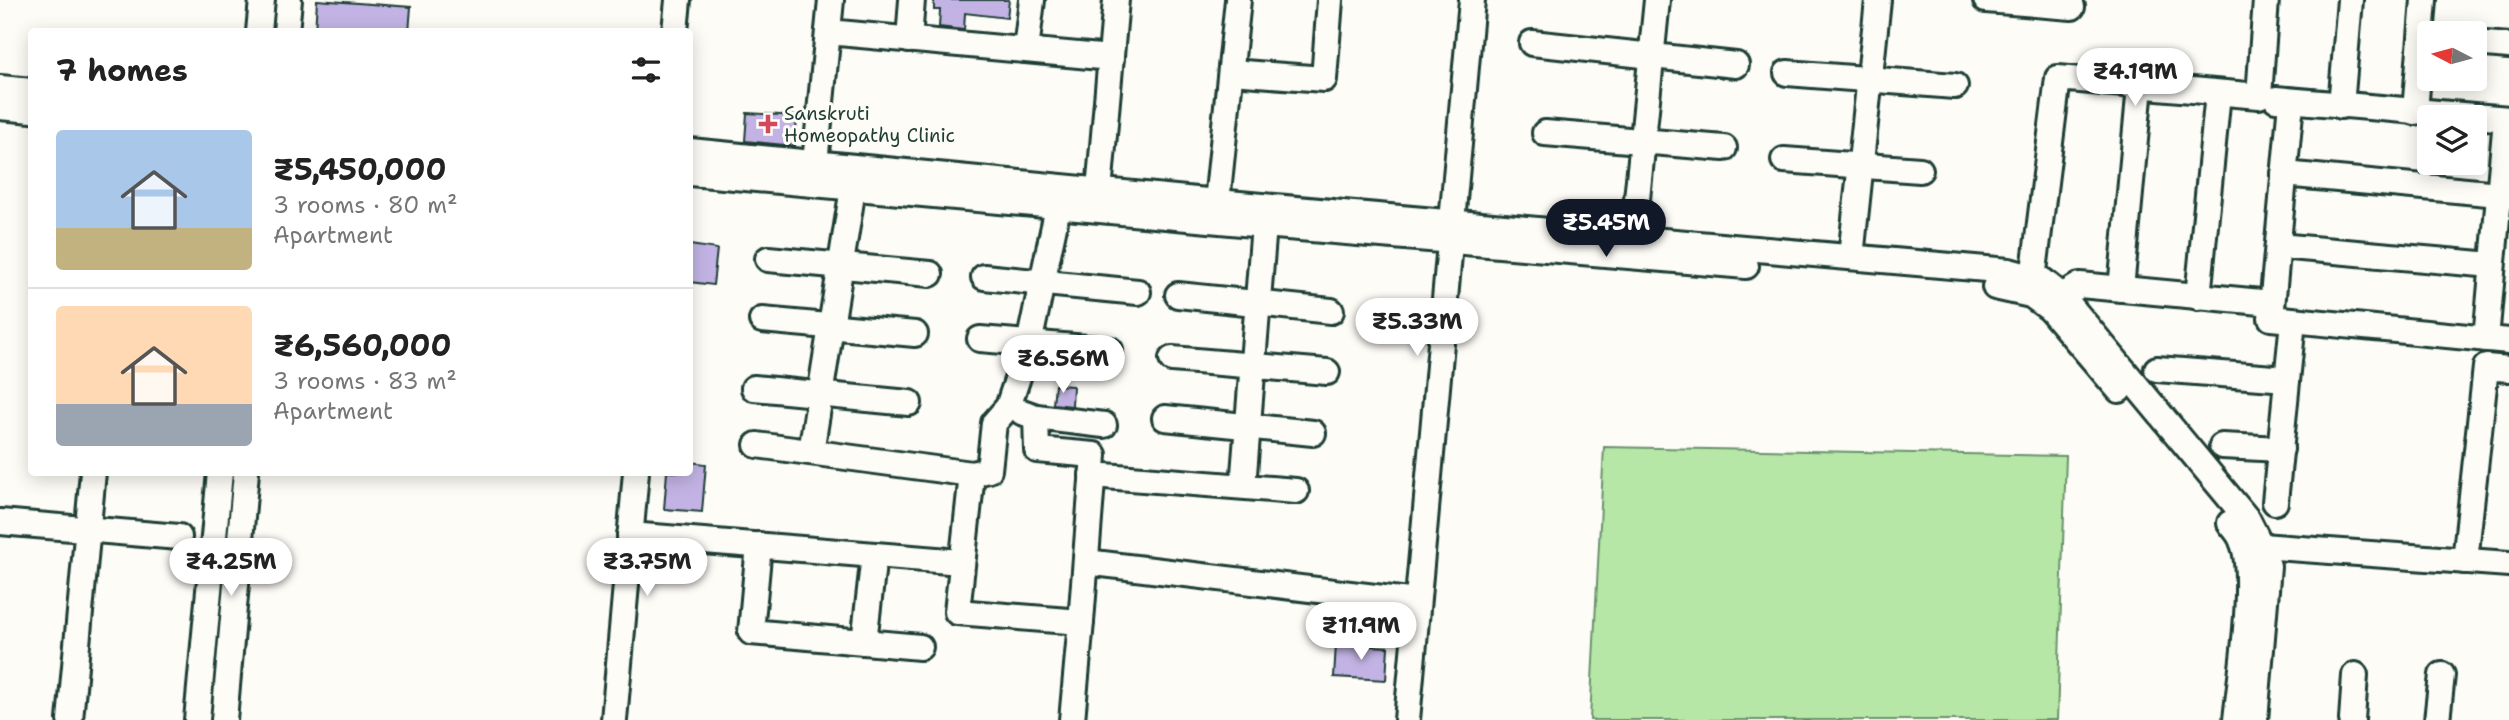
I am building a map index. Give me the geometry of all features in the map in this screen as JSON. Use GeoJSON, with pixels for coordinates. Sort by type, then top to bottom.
{"type":"FeatureCollection","features":[{"type":"Feature","properties":{"kind":"street"},"geometry":{"type":"LineString","coordinates":[[259,28],[262,0]]}},
{"type":"Feature","properties":{"kind":"street"},"geometry":{"type":"LineString","coordinates":[[286,28],[289,0]]}},
{"type":"Feature","properties":{"kind":"street"},"geometry":{"type":"LineString","coordinates":[[675,28],[678,0]]}},
{"type":"Feature","properties":{"kind":"street"},"geometry":{"type":"LineString","coordinates":[[815,163],[831,0]]}},
{"type":"Feature","properties":{"kind":"street"},"geometry":{"type":"LineString","coordinates":[[909,40],[912,0]]}},
{"type":"Feature","properties":{"kind":"street"},"geometry":{"type":"LineString","coordinates":[[1026,50],[1032,0]]}},
{"type":"Feature","properties":{"kind":"street"},"geometry":{"type":"LineString","coordinates":[[1099,191],[1116,0]]}},
{"type":"Feature","properties":{"kind":"street"},"geometry":{"type":"LineString","coordinates":[[1217,202],[1238,0]]}},
{"type":"Feature","properties":{"kind":"street"},"geometry":{"type":"LineString","coordinates":[[1231,72],[1324,79],[1331,0]]}},
{"type":"Feature","properties":{"kind":"street"},"geometry":{"type":"LineString","coordinates":[[1407,720],[1472,0]]}},
{"type":"Feature","properties":{"kind":"street"},"geometry":{"type":"LineString","coordinates":[[1633,239],[1657,0]]}},
{"type":"Feature","properties":{"kind":"street"},"geometry":{"type":"LineString","coordinates":[[1851,257],[1878,0]]}},
{"type":"Feature","properties":{"kind":"street"},"geometry":{"type":"LineString","coordinates":[[1986,0],[2071,7]]}},
{"type":"Feature","properties":{"kind":"street"},"geometry":{"type":"LineString","coordinates":[[2259,96],[2266,0]]}},
{"type":"Feature","properties":{"kind":"street"},"geometry":{"type":"LineString","coordinates":[[2341,106],[2350,0]]}},
{"type":"Feature","properties":{"kind":"street"},"geometry":{"type":"LineString","coordinates":[[2424,0],[2425,21]]}},
{"type":"Feature","properties":{"kind":"street"},"geometry":{"type":"LineString","coordinates":[[828,32],[1111,58]]}},
{"type":"Feature","properties":{"kind":"street"},"geometry":{"type":"LineString","coordinates":[[1532,43],[1736,65]]}},
{"type":"Feature","properties":{"kind":"street"},"geometry":{"type":"LineString","coordinates":[[2487,44],[2509,46]]}},
{"type":"Feature","properties":{"kind":"street"},"geometry":{"type":"LineString","coordinates":[[1787,73],[1955,86]]}},
{"type":"Feature","properties":{"kind":"street"},"geometry":{"type":"LineString","coordinates":[[2032,287],[2057,78],[2259,96],[2291,102],[2507,119],[2493,265],[2497,340],[2271,318],[2291,102]]}},
{"type":"Feature","properties":{"kind":"street"},"geometry":{"type":"LineString","coordinates":[[2121,289],[2140,86]]}},
{"type":"Feature","properties":{"kind":"street"},"geometry":{"type":"LineString","coordinates":[[0,88],[28,91]]}},
{"type":"Feature","properties":{"kind":"street"},"geometry":{"type":"LineString","coordinates":[[2415,112],[2418,91]]}},
{"type":"Feature","properties":{"kind":"street"},"geometry":{"type":"LineString","coordinates":[[2198,296],[2218,93]]}},
{"type":"Feature","properties":{"kind":"street"},"geometry":{"type":"LineString","coordinates":[[0,107],[28,110]]}},
{"type":"Feature","properties":{"kind":"street"},"geometry":{"type":"LineString","coordinates":[[1545,133],[1724,148]]}},
{"type":"Feature","properties":{"kind":"street"},"geometry":{"type":"LineString","coordinates":[[693,152],[815,163],[1264,225],[1633,239],[2009,271],[2032,287],[2223,513],[2242,541],[2253,548],[2268,566],[2255,720]]}},
{"type":"Feature","properties":{"kind":"street"},"geometry":{"type":"LineString","coordinates":[[1784,160],[1920,170]]}},
{"type":"Feature","properties":{"kind":"street"},"geometry":{"type":"LineString","coordinates":[[693,173],[853,188],[1061,197],[1099,191],[1217,202],[1451,232],[2002,287],[2032,287],[2042,281],[2062,296],[2248,520],[2253,548],[2248,562],[2248,590],[2236,720]]}},
{"type":"Feature","properties":{"kind":"street"},"geometry":{"type":"LineString","coordinates":[[2284,174],[2499,194]]}},
{"type":"Feature","properties":{"kind":"street"},"geometry":{"type":"LineString","coordinates":[[811,452],[853,188]]}},
{"type":"Feature","properties":{"kind":"street"},"geometry":{"type":"LineString","coordinates":[[757,445],[972,474],[989,470],[994,423],[1008,407],[1029,344],[1061,197]]}},
{"type":"Feature","properties":{"kind":"street"},"geometry":{"type":"LineString","coordinates":[[1243,486],[1264,225]]}},
{"type":"Feature","properties":{"kind":"street"},"geometry":{"type":"LineString","coordinates":[[2277,246],[2493,265]]}},
{"type":"Feature","properties":{"kind":"street"},"geometry":{"type":"LineString","coordinates":[[768,259],[930,274]]}},
{"type":"Feature","properties":{"kind":"street"},"geometry":{"type":"LineString","coordinates":[[984,277],[1138,292]]}},
{"type":"Feature","properties":{"kind":"street"},"geometry":{"type":"LineString","coordinates":[[2062,296],[2080,285],[2272,303]]}},
{"type":"Feature","properties":{"kind":"street"},"geometry":{"type":"LineString","coordinates":[[1178,295],[1331,311]]}},
{"type":"Feature","properties":{"kind":"street"},"geometry":{"type":"LineString","coordinates":[[762,320],[915,334]]}},
{"type":"Feature","properties":{"kind":"street"},"geometry":{"type":"LineString","coordinates":[[2275,502],[2292,321]]}},
{"type":"Feature","properties":{"kind":"street"},"geometry":{"type":"LineString","coordinates":[[980,339],[1110,350]]}},
{"type":"Feature","properties":{"kind":"street"},"geometry":{"type":"LineString","coordinates":[[1172,359],[1327,372]]}},
{"type":"Feature","properties":{"kind":"street"},"geometry":{"type":"LineString","coordinates":[[2465,561],[2486,368],[2509,369]]}},
{"type":"Feature","properties":{"kind":"street"},"geometry":{"type":"LineString","coordinates":[[2157,369],[2287,379]]}},
{"type":"Feature","properties":{"kind":"street"},"geometry":{"type":"LineString","coordinates":[[754,388],[909,403]]}},
{"type":"Feature","properties":{"kind":"street"},"geometry":{"type":"LineString","coordinates":[[1008,407],[1036,417],[1104,425]]}},
{"type":"Feature","properties":{"kind":"street"},"geometry":{"type":"LineString","coordinates":[[1036,417],[1037,450],[1094,455],[1072,720]]}},
{"type":"Feature","properties":{"kind":"street"},"geometry":{"type":"LineString","coordinates":[[1165,418],[1312,433]]}},
{"type":"Feature","properties":{"kind":"street"},"geometry":{"type":"LineString","coordinates":[[2221,446],[2281,449]]}},
{"type":"Feature","properties":{"kind":"street"},"geometry":{"type":"LineString","coordinates":[[972,474],[957,612],[1081,622]]}},
{"type":"Feature","properties":{"kind":"street"},"geometry":{"type":"LineString","coordinates":[[1092,475],[1296,491]]}},
{"type":"Feature","properties":{"kind":"street"},"geometry":{"type":"LineString","coordinates":[[70,720],[93,476]]}},
{"type":"Feature","properties":{"kind":"street"},"geometry":{"type":"LineString","coordinates":[[198,720],[220,476]]}},
{"type":"Feature","properties":{"kind":"street"},"geometry":{"type":"LineString","coordinates":[[224,720],[246,476]]}},
{"type":"Feature","properties":{"kind":"street"},"geometry":{"type":"LineString","coordinates":[[614,720],[636,476]]}},
{"type":"Feature","properties":{"kind":"street"},"geometry":{"type":"LineString","coordinates":[[0,522],[179,537]]}},
{"type":"Feature","properties":{"kind":"street"},"geometry":{"type":"LineString","coordinates":[[630,535],[961,562]]}},
{"type":"Feature","properties":{"kind":"street"},"geometry":{"type":"LineString","coordinates":[[760,545],[751,632],[920,647]]}},
{"type":"Feature","properties":{"kind":"street"},"geometry":{"type":"LineString","coordinates":[[2253,548],[2509,564]]}},
{"type":"Feature","properties":{"kind":"street"},"geometry":{"type":"LineString","coordinates":[[864,642],[874,555]]}},
{"type":"Feature","properties":{"kind":"street"},"geometry":{"type":"LineString","coordinates":[[1086,562],[1417,602]]}},
{"type":"Feature","properties":{"kind":"street"},"geometry":{"type":"LineString","coordinates":[[2352,720],[2355,675]]}},
{"type":"Feature","properties":{"kind":"street"},"geometry":{"type":"LineString","coordinates":[[2437,720],[2442,675]]}},
{"type":"Feature","properties":{"kind":"green space"},"geometry":{"type":"Polygon","coordinates":[[[1604,447],[2066,456],[2057,720],[1590,720],[1604,447]]]}},
{"type":"Feature","properties":{"kind":"building"},"geometry":{"type":"Polygon","coordinates":[[[317,0],[411,7],[409,28],[315,28],[317,0]]]}},
{"type":"Feature","properties":{"kind":"building"},"geometry":{"type":"Polygon","coordinates":[[[934,0],[1009,0],[1007,18],[965,13],[964,30],[939,27],[940,10],[934,10],[934,0]]]}},
{"type":"Feature","properties":{"kind":"building"},"geometry":{"type":"Polygon","coordinates":[[[747,113],[797,116],[795,146],[745,141],[747,113]]]}},
{"type":"Feature","properties":{"kind":"building"},"geometry":{"type":"Polygon","coordinates":[[[693,245],[717,249],[713,285],[693,282],[693,245]]]}},
{"type":"Feature","properties":{"kind":"building"},"geometry":{"type":"Polygon","coordinates":[[[1055,385],[1073,386],[1072,406],[1053,404],[1055,385]]]}},
{"type":"Feature","properties":{"kind":"building"},"geometry":{"type":"Polygon","coordinates":[[[693,462],[706,464],[702,512],[664,509],[667,476],[693,476],[693,462]]]}},
{"type":"Feature","properties":{"kind":"building"},"geometry":{"type":"Polygon","coordinates":[[[1336,644],[1388,647],[1386,680],[1334,677],[1336,644]]]}},
{"type":"Feature","properties":{"kind":"place","name":"Sanskruti Homeopathy Clinic"},"geometry":{"type":"Point","coordinates":[768,124]}}]}
